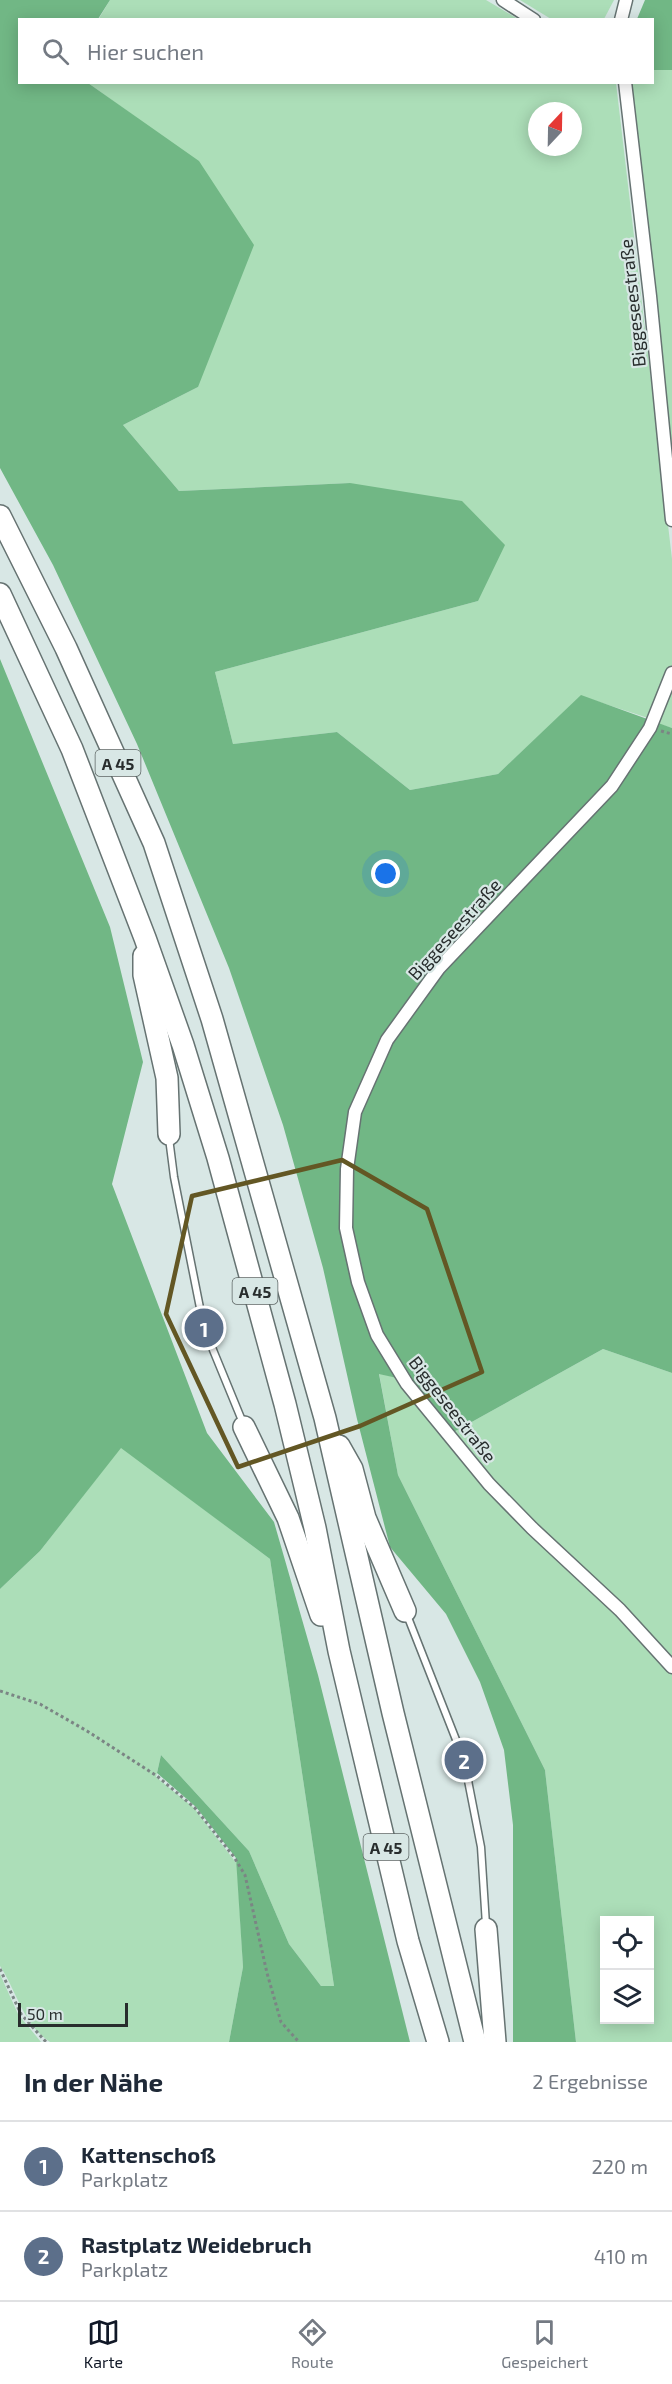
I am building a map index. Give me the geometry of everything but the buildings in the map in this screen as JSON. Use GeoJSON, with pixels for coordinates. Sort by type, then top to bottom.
{"type":"FeatureCollection","features":[{"type":"Feature","properties":{"kind":"highway","name":"A 45"},"geometry":{"type":"LineString","coordinates":[[0,516],[66,648],[154,843],[212,1018],[325,1419],[393,1713],[475,2042]]}},
{"type":"Feature","properties":{"kind":"highway","name":"A 45"},"geometry":{"type":"LineString","coordinates":[[0,594],[72,749],[145,938],[183,1045],[218,1158],[304,1483],[339,1651],[408,1941],[438,2042]]}},
{"type":"Feature","properties":{"kind":"highway"},"geometry":{"type":"LineString","coordinates":[[145,938],[144,975],[167,1078],[169,1134]]}},
{"type":"Feature","properties":{"kind":"highway"},"geometry":{"type":"LineString","coordinates":[[325,1419],[352,1469],[365,1518],[405,1611]]}},
{"type":"Feature","properties":{"kind":"highway"},"geometry":{"type":"LineString","coordinates":[[244,1426],[288,1518],[326,1629],[339,1651]]}},
{"type":"Feature","properties":{"kind":"highway"},"geometry":{"type":"LineString","coordinates":[[486,1929],[495,2042]]}},
{"type":"Feature","properties":{"kind":"street"},"geometry":{"type":"LineString","coordinates":[[503,0],[531,18]]}},
{"type":"Feature","properties":{"kind":"street"},"geometry":{"type":"LineString","coordinates":[[622,18],[626,0]]}},
{"type":"Feature","properties":{"kind":"street","name":"Biggeseestraße"},"geometry":{"type":"LineString","coordinates":[[625,84],[650,296],[672,520]]}},
{"type":"Feature","properties":{"kind":"street","name":"Biggeseestraße"},"geometry":{"type":"LineString","coordinates":[[672,673],[650,728],[612,786],[439,968],[387,1040],[356,1112],[347,1169],[346,1228],[358,1282],[377,1335],[407,1384],[489,1484],[620,1610],[672,1667]]}},
{"type":"Feature","properties":{"kind":"lane"},"geometry":{"type":"LineString","coordinates":[[169,1134],[174,1178],[204,1328],[244,1426]]}},
{"type":"Feature","properties":{"kind":"lane"},"geometry":{"type":"LineString","coordinates":[[405,1611],[464,1760],[481,1847],[486,1929]]}},
{"type":"Feature","properties":{"kind":"path"},"geometry":{"type":"LineString","coordinates":[[0,1691],[40,1704],[87,1731],[158,1776],[195,1808],[234,1857],[245,1875],[267,1973],[281,2022],[298,2042]]}},
{"type":"Feature","properties":{"kind":"path"},"geometry":{"type":"LineString","coordinates":[[0,1968],[21,2014],[46,2042]]}},
{"type":"Feature","properties":{"kind":"highlighted area"},"geometry":{"type":"Polygon","coordinates":[[[342,1160],[427,1209],[482,1372],[360,1426],[238,1467],[166,1314],[192,1196],[342,1160]]]}},
{"type":"Feature","properties":{"kind":"green space"},"geometry":{"type":"Polygon","coordinates":[[[0,0],[110,0],[99,18],[18,18],[18,84],[89,84],[199,161],[254,245],[198,387],[123,425],[179,491],[350,483],[462,501],[505,545],[478,601],[215,672],[233,744],[337,732],[410,790],[498,774],[581,695],[672,728],[672,1373],[603,1349],[450,1434],[406,1380],[379,1374],[398,1475],[545,1770],[576,2042],[513,2042],[513,1825],[504,1750],[480,1682],[446,1614],[390,1547],[357,1419],[323,1268],[283,1125],[229,968],[137,744],[53,565],[0,468],[0,0]]]}},
{"type":"Feature","properties":{"kind":"green space"},"geometry":{"type":"Polygon","coordinates":[[[110,0],[486,0],[516,18],[99,18],[110,0]]]}},
{"type":"Feature","properties":{"kind":"green space"},"geometry":{"type":"Polygon","coordinates":[[[520,0],[614,0],[605,18],[549,18],[520,0]]]}},
{"type":"Feature","properties":{"kind":"green space"},"geometry":{"type":"Polygon","coordinates":[[[645,0],[672,0],[672,70],[654,70],[654,18],[637,18],[645,0]]]}},
{"type":"Feature","properties":{"kind":"green space"},"geometry":{"type":"Polygon","coordinates":[[[654,70],[672,70],[672,494],[632,84],[654,84],[654,70]]]}},
{"type":"Feature","properties":{"kind":"green space"},"geometry":{"type":"Polygon","coordinates":[[[89,84],[616,84],[672,559],[672,665],[651,719],[581,696],[498,774],[410,790],[337,732],[233,744],[215,672],[478,601],[350,483],[179,491],[123,425],[198,387],[137,118],[89,84]]]}},
{"type":"Feature","properties":{"kind":"green space"},"geometry":{"type":"Polygon","coordinates":[[[0,659],[110,927],[143,1062],[112,1184],[207,1433],[274,1522],[318,1675],[410,2042],[229,2042],[243,1967],[236,1858],[196,1807],[157,1773],[161,1755],[249,1851],[289,1944],[321,1986],[334,1986],[270,1559],[121,1448],[40,1551],[0,1589],[0,659]]]}},
{"type":"Feature","properties":{"kind":"green space"},"geometry":{"type":"Polygon","coordinates":[[[672,682],[672,728],[656,723],[672,682]]]}},
{"type":"Feature","properties":{"kind":"green space"},"geometry":{"type":"Polygon","coordinates":[[[603,1349],[672,1373],[672,1663],[536,1526],[450,1434],[603,1349]]]}},
{"type":"Feature","properties":{"kind":"green space"},"geometry":{"type":"Polygon","coordinates":[[[379,1373],[397,1378],[437,1432],[484,1484],[616,1612],[672,1673],[672,2042],[576,2042],[545,1770],[398,1475],[379,1373]]]}},
{"type":"Feature","properties":{"kind":"green space"},"geometry":{"type":"Polygon","coordinates":[[[121,1447],[270,1559],[334,1986],[321,1986],[289,1944],[249,1851],[161,1755],[156,1777],[194,1808],[237,1864],[243,1967],[229,2042],[50,2042],[41,2035],[27,2017],[0,1966],[0,1589],[40,1551],[121,1447]]]}},
{"type":"Feature","properties":{"kind":"green space"},"geometry":{"type":"Polygon","coordinates":[[[0,1974],[18,2014],[41,2042],[0,2042],[0,1974]]]}},
{"type":"Feature","properties":{"kind":"place","name":"Kattenschoß"},"geometry":{"type":"Point","coordinates":[204,1328]}},
{"type":"Feature","properties":{"kind":"place","name":"Rastplatz Weidebruch"},"geometry":{"type":"Point","coordinates":[464,1760]}}]}
